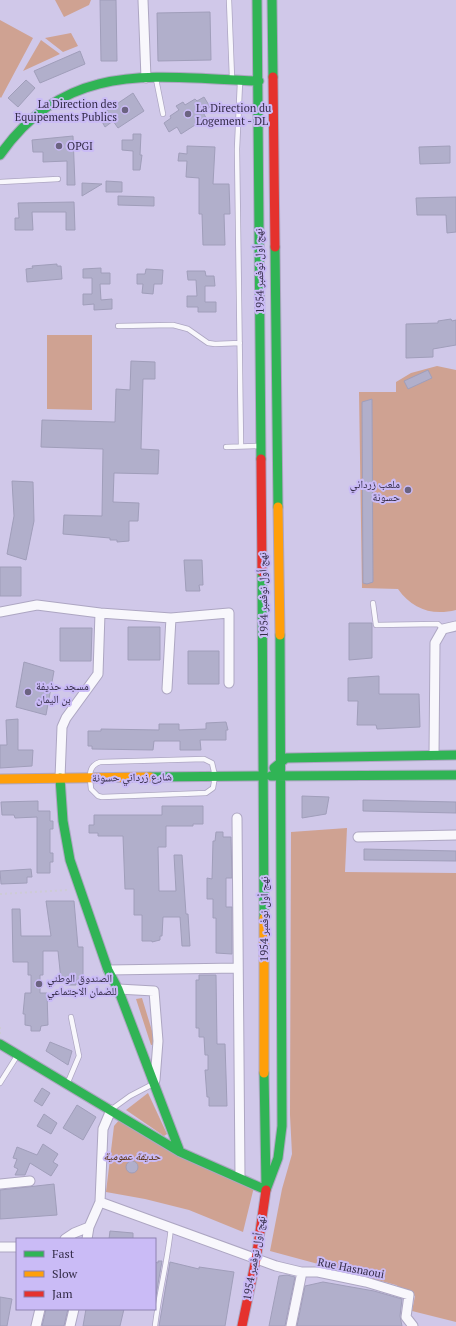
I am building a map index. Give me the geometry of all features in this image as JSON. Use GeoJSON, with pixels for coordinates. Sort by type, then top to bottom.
{"type":"FeatureCollection","features":[{"type":"Feature","properties":{"kind":"main road","name":"نهج أول نوفمبر 1954"},"geometry":{"type":"LineString","coordinates":[[257,0],[259,80],[259,223],[270,446],[281,761],[282,1126],[278,1158],[266,1190]]}},
{"type":"Feature","properties":{"kind":"main road","name":"نهج أول نوفمبر 1954"},"geometry":{"type":"LineString","coordinates":[[244,1325],[256,1259],[266,1190],[264,1146],[264,776],[274,222],[272,0]]}},
{"type":"Feature","properties":{"kind":"main road"},"geometry":{"type":"LineString","coordinates":[[0,154],[6,144],[27,121],[43,108],[64,95],[80,88],[116,78],[236,81],[259,80]]}},
{"type":"Feature","properties":{"kind":"main road"},"geometry":{"type":"LineString","coordinates":[[259,223],[274,222]]}},
{"type":"Feature","properties":{"kind":"main road","name":"شارع زرداني حسونة"},"geometry":{"type":"LineString","coordinates":[[0,779],[281,776],[433,765],[456,755]]}},
{"type":"Feature","properties":{"kind":"main road","name":"شارع زرداني حسونة"},"geometry":{"type":"LineString","coordinates":[[264,776],[286,758],[301,756],[433,765],[456,775]]}},
{"type":"Feature","properties":{"kind":"main road"},"geometry":{"type":"LineString","coordinates":[[60,778],[63,821],[68,852],[80,890],[108,970],[118,989],[180,1152]]}},
{"type":"Feature","properties":{"kind":"main road"},"geometry":{"type":"LineString","coordinates":[[0,1044],[180,1152],[240,1177],[266,1190]]}},
{"type":"Feature","properties":{"kind":"street"},"geometry":{"type":"LineString","coordinates":[[143,0],[151,78]]}},
{"type":"Feature","properties":{"kind":"street"},"geometry":{"type":"LineString","coordinates":[[0,612],[37,605],[100,613],[170,618],[229,613],[229,683]]}},
{"type":"Feature","properties":{"kind":"street"},"geometry":{"type":"LineString","coordinates":[[60,778],[62,727],[66,718],[98,674],[100,613]]}},
{"type":"Feature","properties":{"kind":"street"},"geometry":{"type":"LineString","coordinates":[[167,689],[170,618]]}},
{"type":"Feature","properties":{"kind":"street"},"geometry":{"type":"LineString","coordinates":[[433,765],[435,643],[443,629],[456,626]]}},
{"type":"Feature","properties":{"kind":"street"},"geometry":{"type":"LineString","coordinates":[[237,818],[240,1177]]}},
{"type":"Feature","properties":{"kind":"street"},"geometry":{"type":"LineString","coordinates":[[358,837],[456,835]]}},
{"type":"Feature","properties":{"kind":"street"},"geometry":{"type":"LineString","coordinates":[[108,970],[238,968]]}},
{"type":"Feature","properties":{"kind":"street"},"geometry":{"type":"LineString","coordinates":[[118,989],[154,991],[158,1041],[155,1083]]}},
{"type":"Feature","properties":{"kind":"street"},"geometry":{"type":"LineString","coordinates":[[87,1238],[89,1227],[100,1202],[103,1128],[111,1110]]}},
{"type":"Feature","properties":{"kind":"street"},"geometry":{"type":"LineString","coordinates":[[0,1184],[30,1181]]}},
{"type":"Feature","properties":{"kind":"street","name":"Rue Hasnaoui"},"geometry":{"type":"LineString","coordinates":[[100,1202],[171,1226],[256,1259],[302,1272],[325,1274],[366,1282],[409,1295],[406,1317],[413,1325]]}},
{"type":"Feature","properties":{"kind":"street"},"geometry":{"type":"LineString","coordinates":[[66,1238],[89,1227]]}},
{"type":"Feature","properties":{"kind":"street"},"geometry":{"type":"LineString","coordinates":[[0,1247],[16,1248]]}},
{"type":"Feature","properties":{"kind":"street"},"geometry":{"type":"LineString","coordinates":[[291,1326],[302,1272]]}},
{"type":"Feature","properties":{"kind":"street"},"geometry":{"type":"LineString","coordinates":[[36,1326],[40,1310]]}},
{"type":"Feature","properties":{"kind":"street"},"geometry":{"type":"LineString","coordinates":[[70,1326],[74,1310]]}},
{"type":"Feature","properties":{"kind":"lane"},"geometry":{"type":"LineString","coordinates":[[229,0],[236,81],[238,149],[241,446]]}},
{"type":"Feature","properties":{"kind":"lane"},"geometry":{"type":"LineString","coordinates":[[151,78],[163,114]]}},
{"type":"Feature","properties":{"kind":"lane"},"geometry":{"type":"LineString","coordinates":[[0,182],[58,179]]}},
{"type":"Feature","properties":{"kind":"lane"},"geometry":{"type":"LineString","coordinates":[[118,326],[173,325],[188,329],[208,343],[240,343]]}},
{"type":"Feature","properties":{"kind":"lane"},"geometry":{"type":"LineString","coordinates":[[226,447],[270,446]]}},
{"type":"Feature","properties":{"kind":"lane"},"geometry":{"type":"LineString","coordinates":[[373,603],[376,625],[438,624],[443,629]]}},
{"type":"Feature","properties":{"kind":"lane"},"geometry":{"type":"LineString","coordinates":[[204,759],[212,763],[215,776],[213,788],[206,793],[102,797],[94,792],[90,778],[92,766],[100,762],[204,759]]}},
{"type":"Feature","properties":{"kind":"lane"},"geometry":{"type":"LineString","coordinates":[[68,1084],[79,1056],[71,1017]]}},
{"type":"Feature","properties":{"kind":"lane"},"geometry":{"type":"LineString","coordinates":[[0,1083],[18,1054]]}},
{"type":"Feature","properties":{"kind":"lane"},"geometry":{"type":"LineString","coordinates":[[111,1110],[130,1096],[155,1083]]}},
{"type":"Feature","properties":{"kind":"lane"},"geometry":{"type":"LineString","coordinates":[[155,1326],[159,1290],[168,1259],[171,1226]]}},
{"type":"Feature","properties":{"kind":"path"},"geometry":{"type":"LineString","coordinates":[[0,894],[80,890]]}},
{"type":"Feature","properties":{"kind":"green space"},"geometry":{"type":"Polygon","coordinates":[[[55,0],[91,0],[89,5],[64,17],[55,0]]]}},
{"type":"Feature","properties":{"kind":"green space"},"geometry":{"type":"Polygon","coordinates":[[[0,20],[33,38],[1,98],[0,97],[0,20]]]}},
{"type":"Feature","properties":{"kind":"green space"},"geometry":{"type":"Polygon","coordinates":[[[71,33],[78,46],[63,52],[45,38],[71,33]]]}},
{"type":"Feature","properties":{"kind":"green space"},"geometry":{"type":"Polygon","coordinates":[[[41,40],[60,54],[23,71],[41,40]]]}},
{"type":"Feature","properties":{"kind":"green space"},"geometry":{"type":"Polygon","coordinates":[[[47,335],[92,335],[92,410],[47,409],[47,335]]]}},
{"type":"Feature","properties":{"kind":"green space","name":"ملعب زرداني حسونة"},"geometry":{"type":"Polygon","coordinates":[[[437,366],[456,370],[456,610],[447,612],[431,611],[416,606],[410,602],[398,589],[362,588],[359,392],[396,392],[396,382],[411,373],[437,366]]]}},
{"type":"Feature","properties":{"kind":"green space"},"geometry":{"type":"Polygon","coordinates":[[[347,828],[345,872],[456,873],[456,1322],[412,1311],[415,1296],[396,1285],[270,1251],[282,1189],[292,1154],[290,1115],[291,832],[347,828]]]}},
{"type":"Feature","properties":{"kind":"green space"},"geometry":{"type":"Polygon","coordinates":[[[142,998],[156,1044],[151,1045],[136,999],[142,998]]]}},
{"type":"Feature","properties":{"kind":"green space"},"geometry":{"type":"Polygon","coordinates":[[[148,1093],[167,1134],[164,1136],[126,1110],[148,1093]]]}},
{"type":"Feature","properties":{"kind":"green space","name":"حديقة عمومية"},"geometry":{"type":"Polygon","coordinates":[[[120,1119],[254,1187],[243,1232],[189,1210],[145,1199],[106,1192],[114,1126],[120,1119]]]}},
{"type":"Feature","properties":{"kind":"building"},"geometry":{"type":"Polygon","coordinates":[[[100,0],[116,0],[117,61],[101,61],[100,0]]]}},
{"type":"Feature","properties":{"kind":"building"},"geometry":{"type":"Polygon","coordinates":[[[210,12],[211,60],[158,61],[157,13],[210,12]]]}},
{"type":"Feature","properties":{"kind":"building"},"geometry":{"type":"Polygon","coordinates":[[[80,51],[85,64],[40,83],[34,71],[80,51]]]}},
{"type":"Feature","properties":{"kind":"building"},"geometry":{"type":"Polygon","coordinates":[[[26,80],[35,88],[18,107],[8,98],[26,80]]]}},
{"type":"Feature","properties":{"kind":"building","name":"La Direction des Equipements Publics"},"geometry":{"type":"Polygon","coordinates":[[[133,93],[144,111],[118,128],[113,121],[105,127],[99,116],[133,93]]]}},
{"type":"Feature","properties":{"kind":"building","name":"La Direction du Logement - DL"},"geometry":{"type":"Polygon","coordinates":[[[204,97],[210,107],[203,112],[206,118],[181,134],[177,127],[169,132],[164,123],[171,118],[170,116],[179,110],[176,106],[183,102],[185,105],[195,99],[197,101],[204,97]]]}},
{"type":"Feature","properties":{"kind":"building"},"geometry":{"type":"Polygon","coordinates":[[[133,134],[141,134],[140,155],[142,155],[140,170],[133,170],[133,151],[122,150],[122,140],[133,140],[133,134]]]}},
{"type":"Feature","properties":{"kind":"building"},"geometry":{"type":"Polygon","coordinates":[[[73,136],[75,185],[67,185],[67,161],[43,162],[43,152],[33,152],[32,140],[73,136]]]}},
{"type":"Feature","properties":{"kind":"building"},"geometry":{"type":"Polygon","coordinates":[[[187,146],[215,147],[213,184],[229,184],[230,214],[224,214],[225,245],[203,245],[202,214],[199,214],[199,178],[186,177],[187,161],[178,161],[179,153],[187,154],[187,146]]]}},
{"type":"Feature","properties":{"kind":"building"},"geometry":{"type":"Polygon","coordinates":[[[450,146],[450,163],[420,164],[419,147],[450,146]]]}},
{"type":"Feature","properties":{"kind":"building"},"geometry":{"type":"Polygon","coordinates":[[[106,181],[122,182],[122,192],[106,192],[106,181]]]}},
{"type":"Feature","properties":{"kind":"building"},"geometry":{"type":"Polygon","coordinates":[[[82,183],[102,184],[82,196],[82,183]]]}},
{"type":"Feature","properties":{"kind":"building"},"geometry":{"type":"Polygon","coordinates":[[[118,196],[154,197],[154,206],[118,205],[118,196]]]}},
{"type":"Feature","properties":{"kind":"building"},"geometry":{"type":"Polygon","coordinates":[[[456,197],[456,232],[447,233],[446,215],[417,215],[416,198],[456,197]]]}},
{"type":"Feature","properties":{"kind":"building"},"geometry":{"type":"Polygon","coordinates":[[[74,202],[75,230],[66,230],[66,212],[32,212],[33,230],[15,230],[15,218],[19,218],[18,203],[74,202]]]}},
{"type":"Feature","properties":{"kind":"building"},"geometry":{"type":"Polygon","coordinates":[[[57,264],[57,266],[61,266],[62,279],[27,282],[26,269],[33,268],[32,266],[57,264]]]}},
{"type":"Feature","properties":{"kind":"building"},"geometry":{"type":"Polygon","coordinates":[[[101,268],[101,273],[110,273],[110,284],[100,284],[101,300],[112,299],[112,309],[94,310],[94,304],[83,305],[83,294],[92,294],[92,278],[83,278],[83,269],[101,268]]]}},
{"type":"Feature","properties":{"kind":"building"},"geometry":{"type":"Polygon","coordinates":[[[146,269],[163,270],[162,284],[154,284],[153,294],[142,293],[143,284],[137,284],[137,274],[145,274],[146,269]]]}},
{"type":"Feature","properties":{"kind":"building"},"geometry":{"type":"Polygon","coordinates":[[[187,271],[205,271],[206,276],[214,276],[215,286],[205,286],[205,302],[216,302],[216,312],[198,312],[198,307],[187,307],[187,296],[197,296],[196,280],[188,280],[187,271]]]}},
{"type":"Feature","properties":{"kind":"building"},"geometry":{"type":"Polygon","coordinates":[[[451,319],[452,321],[456,320],[456,345],[433,349],[433,357],[406,358],[406,324],[438,323],[438,321],[451,319]]]}},
{"type":"Feature","properties":{"kind":"building"},"geometry":{"type":"Polygon","coordinates":[[[131,361],[155,362],[155,379],[143,379],[141,449],[159,450],[158,474],[114,473],[113,502],[139,503],[138,521],[129,521],[129,541],[117,542],[117,540],[110,540],[110,538],[63,534],[64,515],[102,516],[103,449],[41,447],[42,420],[115,422],[116,389],[130,390],[131,361]]]}},
{"type":"Feature","properties":{"kind":"building"},"geometry":{"type":"Polygon","coordinates":[[[428,370],[432,378],[408,389],[404,381],[428,370]]]}},
{"type":"Feature","properties":{"kind":"building"},"geometry":{"type":"Polygon","coordinates":[[[372,399],[373,582],[367,584],[363,583],[362,402],[372,399]]]}},
{"type":"Feature","properties":{"kind":"building"},"geometry":{"type":"Polygon","coordinates":[[[12,481],[33,482],[34,521],[26,560],[7,554],[14,516],[12,481]]]}},
{"type":"Feature","properties":{"kind":"building"},"geometry":{"type":"Polygon","coordinates":[[[184,560],[202,560],[203,585],[199,585],[200,591],[186,591],[184,560]]]}},
{"type":"Feature","properties":{"kind":"building"},"geometry":{"type":"Polygon","coordinates":[[[0,567],[21,567],[21,596],[0,596],[0,567]]]}},
{"type":"Feature","properties":{"kind":"building"},"geometry":{"type":"Polygon","coordinates":[[[349,623],[372,623],[372,658],[349,660],[349,623]]]}},
{"type":"Feature","properties":{"kind":"building"},"geometry":{"type":"Polygon","coordinates":[[[128,627],[160,627],[160,660],[128,660],[128,627]]]}},
{"type":"Feature","properties":{"kind":"building"},"geometry":{"type":"Polygon","coordinates":[[[60,628],[92,628],[91,661],[60,661],[60,628]]]}},
{"type":"Feature","properties":{"kind":"building"},"geometry":{"type":"Polygon","coordinates":[[[188,651],[219,651],[219,684],[188,684],[188,651]]]}},
{"type":"Feature","properties":{"kind":"building"},"geometry":{"type":"Polygon","coordinates":[[[24,662],[54,671],[46,715],[16,707],[24,662]]]}},
{"type":"Feature","properties":{"kind":"building"},"geometry":{"type":"Polygon","coordinates":[[[379,676],[379,694],[419,694],[420,727],[377,729],[376,725],[357,725],[358,701],[348,701],[348,678],[379,676]]]}},
{"type":"Feature","properties":{"kind":"building"},"geometry":{"type":"Polygon","coordinates":[[[18,719],[18,750],[33,750],[32,766],[0,768],[0,745],[7,745],[6,720],[18,719]]]}},
{"type":"Feature","properties":{"kind":"building"},"geometry":{"type":"Polygon","coordinates":[[[226,722],[228,730],[226,730],[226,740],[200,740],[201,750],[180,750],[180,741],[154,741],[153,750],[92,749],[92,746],[88,746],[88,731],[101,731],[101,729],[159,730],[159,724],[179,724],[179,730],[206,729],[206,723],[226,722]]]}},
{"type":"Feature","properties":{"kind":"building"},"geometry":{"type":"Polygon","coordinates":[[[302,796],[329,797],[326,814],[302,818],[302,796]]]}},
{"type":"Feature","properties":{"kind":"building"},"geometry":{"type":"Polygon","coordinates":[[[363,800],[456,802],[456,813],[363,811],[363,800]]]}},
{"type":"Feature","properties":{"kind":"building"},"geometry":{"type":"Polygon","coordinates":[[[38,801],[38,811],[50,811],[50,821],[53,821],[53,829],[50,829],[50,853],[53,853],[53,862],[50,862],[50,873],[37,873],[37,817],[15,818],[14,815],[2,815],[1,802],[38,801]]]}},
{"type":"Feature","properties":{"kind":"building"},"geometry":{"type":"Polygon","coordinates":[[[162,806],[203,806],[203,824],[193,824],[193,826],[166,826],[166,847],[158,847],[159,891],[176,891],[174,855],[182,855],[190,946],[182,946],[180,917],[163,917],[162,936],[160,936],[160,940],[152,942],[142,941],[142,915],[134,915],[134,889],[125,889],[123,836],[98,836],[98,833],[89,833],[89,825],[94,825],[94,815],[162,815],[162,806]]]}},
{"type":"Feature","properties":{"kind":"building"},"geometry":{"type":"Polygon","coordinates":[[[216,832],[223,832],[223,837],[231,837],[232,878],[226,878],[226,907],[232,907],[232,954],[216,953],[216,918],[213,918],[213,899],[207,899],[207,878],[212,879],[213,841],[215,841],[216,832]]]}},
{"type":"Feature","properties":{"kind":"building"},"geometry":{"type":"Polygon","coordinates":[[[364,849],[456,851],[456,861],[364,860],[364,849]]]}},
{"type":"Feature","properties":{"kind":"building"},"geometry":{"type":"Polygon","coordinates":[[[31,869],[32,877],[27,877],[27,883],[1,884],[0,871],[31,869]]]}},
{"type":"Feature","properties":{"kind":"building"},"geometry":{"type":"Polygon","coordinates":[[[46,901],[74,901],[78,947],[83,947],[83,980],[76,980],[76,985],[66,985],[66,980],[61,980],[58,951],[43,951],[43,975],[40,975],[40,993],[47,993],[48,1025],[41,1026],[40,1031],[31,1031],[31,1026],[25,1025],[25,1014],[23,1014],[25,993],[31,993],[31,975],[28,975],[28,962],[13,962],[12,909],[20,909],[21,936],[51,936],[46,901]]]}},
{"type":"Feature","properties":{"kind":"building"},"geometry":{"type":"Polygon","coordinates":[[[199,975],[216,975],[217,1044],[225,1044],[227,1106],[209,1106],[209,1097],[207,1097],[205,1070],[208,1070],[208,1055],[205,1055],[204,1037],[199,1037],[199,1028],[196,1028],[196,980],[199,980],[199,975]]]}},
{"type":"Feature","properties":{"kind":"building"},"geometry":{"type":"Polygon","coordinates":[[[50,1042],[72,1051],[68,1065],[46,1051],[50,1042]]]}},
{"type":"Feature","properties":{"kind":"building"},"geometry":{"type":"Polygon","coordinates":[[[42,1088],[50,1093],[42,1106],[34,1101],[42,1088]]]}},
{"type":"Feature","properties":{"kind":"building"},"geometry":{"type":"Polygon","coordinates":[[[77,1105],[96,1117],[83,1140],[63,1128],[77,1105]]]}},
{"type":"Feature","properties":{"kind":"building"},"geometry":{"type":"Polygon","coordinates":[[[44,1114],[57,1123],[51,1134],[37,1126],[44,1114]]]}},
{"type":"Feature","properties":{"kind":"building"},"geometry":{"type":"Polygon","coordinates":[[[43,1144],[58,1154],[53,1162],[58,1165],[51,1176],[30,1163],[25,1175],[15,1175],[18,1169],[14,1167],[17,1159],[13,1158],[17,1147],[37,1155],[43,1144]]]}},
{"type":"Feature","properties":{"kind":"building"},"geometry":{"type":"Polygon","coordinates":[[[130,1161],[134,1161],[138,1167],[134,1173],[130,1173],[126,1169],[126,1165],[130,1161]]]}},
{"type":"Feature","properties":{"kind":"building"},"geometry":{"type":"Polygon","coordinates":[[[54,1184],[57,1215],[0,1219],[0,1190],[54,1184]]]}},
{"type":"Feature","properties":{"kind":"building"},"geometry":{"type":"Polygon","coordinates":[[[110,1231],[133,1233],[133,1238],[109,1238],[110,1231]]]}},
{"type":"Feature","properties":{"kind":"building"},"geometry":{"type":"Polygon","coordinates":[[[158,1261],[162,1261],[156,1295],[156,1262],[158,1263],[158,1261]]]}},
{"type":"Feature","properties":{"kind":"building"},"geometry":{"type":"Polygon","coordinates":[[[170,1262],[199,1269],[199,1267],[234,1272],[225,1326],[159,1326],[170,1262]]]}},
{"type":"Feature","properties":{"kind":"building"},"geometry":{"type":"Polygon","coordinates":[[[287,1275],[295,1277],[285,1326],[269,1326],[279,1276],[287,1275]]]}},
{"type":"Feature","properties":{"kind":"building"},"geometry":{"type":"Polygon","coordinates":[[[323,1282],[374,1291],[402,1299],[400,1316],[402,1326],[297,1326],[305,1286],[323,1282]]]}},
{"type":"Feature","properties":{"kind":"building"},"geometry":{"type":"Polygon","coordinates":[[[0,1297],[12,1299],[7,1326],[0,1326],[0,1297]]]}},
{"type":"Feature","properties":{"kind":"building"},"geometry":{"type":"Polygon","coordinates":[[[46,1310],[68,1310],[64,1326],[42,1326],[46,1310]]]}},
{"type":"Feature","properties":{"kind":"building"},"geometry":{"type":"Polygon","coordinates":[[[86,1310],[124,1310],[120,1326],[83,1326],[86,1310]]]}},
{"type":"Feature","properties":{"kind":"traffic: fast"},"geometry":{"type":"LineString","coordinates":[[257,0],[261,459]]}},
{"type":"Feature","properties":{"kind":"traffic: fast"},"geometry":{"type":"LineString","coordinates":[[272,0],[273,77]]}},
{"type":"Feature","properties":{"kind":"traffic: fast"},"geometry":{"type":"LineString","coordinates":[[0,155],[26,124],[55,102],[85,88],[116,80],[150,78],[259,81]]}},
{"type":"Feature","properties":{"kind":"traffic: fast"},"geometry":{"type":"LineString","coordinates":[[275,247],[278,507]]}},
{"type":"Feature","properties":{"kind":"traffic: fast"},"geometry":{"type":"LineString","coordinates":[[262,572],[264,918]]}},
{"type":"Feature","properties":{"kind":"traffic: fast"},"geometry":{"type":"LineString","coordinates":[[266,1190],[278,1158],[282,1126],[280,635]]}},
{"type":"Feature","properties":{"kind":"traffic: fast"},"geometry":{"type":"LineString","coordinates":[[274,768],[286,758],[456,755]]}},
{"type":"Feature","properties":{"kind":"traffic: fast"},"geometry":{"type":"LineString","coordinates":[[271,776],[456,775]]}},
{"type":"Feature","properties":{"kind":"traffic: fast"},"geometry":{"type":"LineString","coordinates":[[150,777],[264,776]]}},
{"type":"Feature","properties":{"kind":"traffic: fast"},"geometry":{"type":"LineString","coordinates":[[60,778],[63,821],[70,860],[108,970],[118,989],[180,1152]]}},
{"type":"Feature","properties":{"kind":"traffic: fast"},"geometry":{"type":"LineString","coordinates":[[0,1044],[180,1152],[266,1190]]}},
{"type":"Feature","properties":{"kind":"traffic: fast"},"geometry":{"type":"LineString","coordinates":[[264,1073],[266,1184]]}},
{"type":"Feature","properties":{"kind":"traffic: slow"},"geometry":{"type":"LineString","coordinates":[[278,507],[280,635]]}},
{"type":"Feature","properties":{"kind":"traffic: slow"},"geometry":{"type":"LineString","coordinates":[[0,779],[150,777]]}},
{"type":"Feature","properties":{"kind":"traffic: slow"},"geometry":{"type":"LineString","coordinates":[[264,918],[264,1073]]}},
{"type":"Feature","properties":{"kind":"traffic: jam"},"geometry":{"type":"LineString","coordinates":[[273,77],[275,247]]}},
{"type":"Feature","properties":{"kind":"traffic: jam"},"geometry":{"type":"LineString","coordinates":[[261,459],[262,572]]}},
{"type":"Feature","properties":{"kind":"traffic: jam"},"geometry":{"type":"LineString","coordinates":[[242,1326],[256,1259],[266,1190]]}},
{"type":"Feature","properties":{"kind":"place","name":"La Direction des Equipements Publics"},"geometry":{"type":"Point","coordinates":[125,110]}},
{"type":"Feature","properties":{"kind":"place","name":"La Direction du Logement - DL"},"geometry":{"type":"Point","coordinates":[188,114]}},
{"type":"Feature","properties":{"kind":"place","name":"OPGI"},"geometry":{"type":"Point","coordinates":[59,146]}},
{"type":"Feature","properties":{"kind":"place","name":"ملعب زرداني حسونة"},"geometry":{"type":"Point","coordinates":[408,490]}},
{"type":"Feature","properties":{"kind":"place","name":"مسجد حذيفة بن اليمان"},"geometry":{"type":"Point","coordinates":[28,692]}},
{"type":"Feature","properties":{"kind":"place","name":"الصندوق الوطني للضمان الاجتماعي"},"geometry":{"type":"Point","coordinates":[39,984]}}]}
